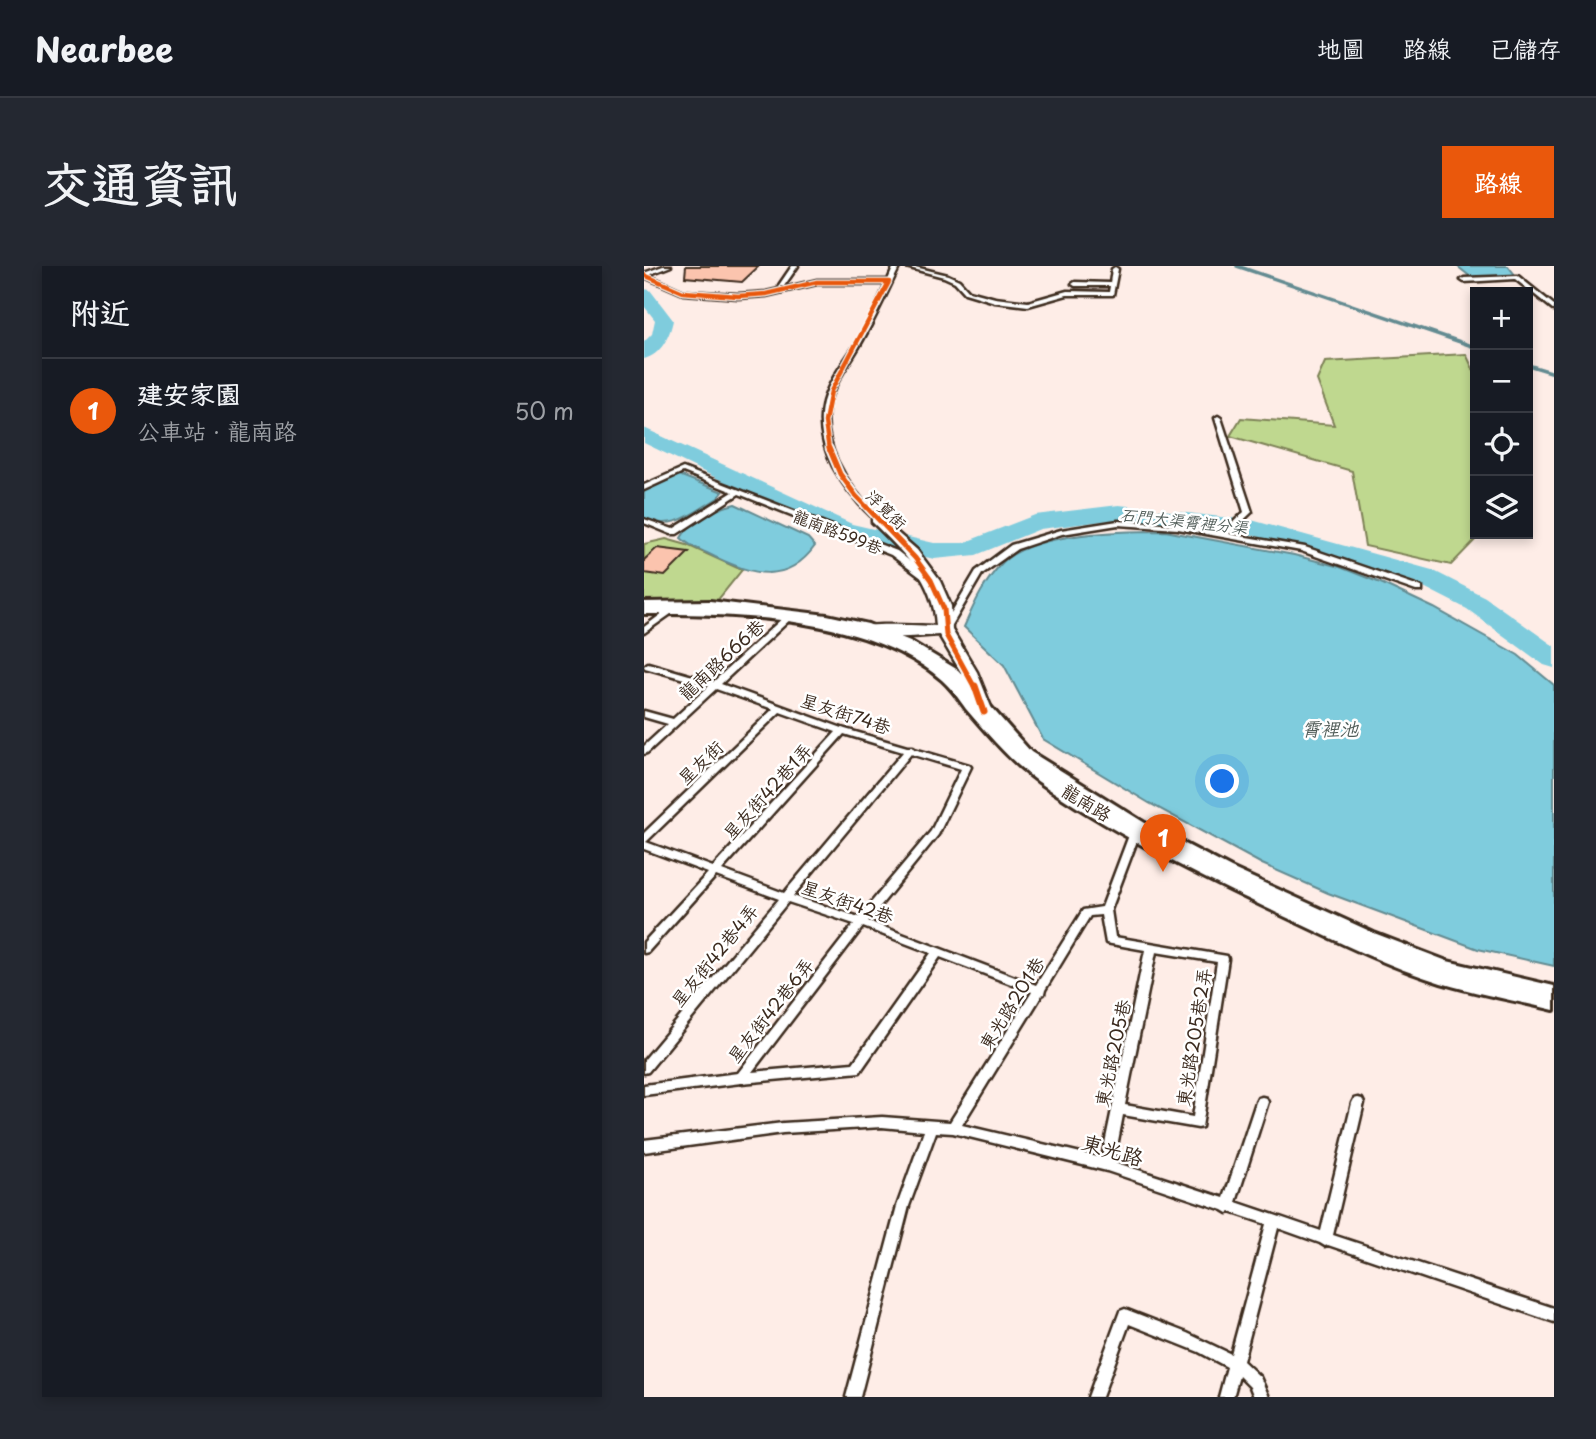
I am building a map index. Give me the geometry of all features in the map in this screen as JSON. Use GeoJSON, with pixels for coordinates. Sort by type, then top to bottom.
{"type":"FeatureCollection","features":[{"type":"Feature","properties":{"kind":"main road","name":"龍南路"},"geometry":{"type":"LineString","coordinates":[[644,608],[710,607],[860,629],[932,662],[950,675],[1022,758],[1056,783],[1136,831],[1221,875],[1364,941],[1444,972],[1554,998]]}},
{"type":"Feature","properties":{"kind":"street","name":"浮筧街"},"geometry":{"type":"LineString","coordinates":[[877,519],[912,553],[932,581],[943,606],[944,630],[969,672],[984,712]]}},
{"type":"Feature","properties":{"kind":"street"},"geometry":{"type":"LineString","coordinates":[[860,629],[890,632],[944,630]]}},
{"type":"Feature","properties":{"kind":"lane"},"geometry":{"type":"LineString","coordinates":[[644,275],[668,266]]}},
{"type":"Feature","properties":{"kind":"lane"},"geometry":{"type":"LineString","coordinates":[[782,285],[795,266]]}},
{"type":"Feature","properties":{"kind":"lane","name":"浮筧街"},"geometry":{"type":"LineString","coordinates":[[877,519],[850,492],[834,462],[825,410],[831,391],[897,266]]}},
{"type":"Feature","properties":{"kind":"lane"},"geometry":{"type":"LineString","coordinates":[[905,266],[946,276],[957,281],[967,292],[995,300],[1028,304],[1067,293],[1111,295],[1115,269]]}},
{"type":"Feature","properties":{"kind":"lane"},"geometry":{"type":"LineString","coordinates":[[644,275],[683,292],[738,296],[766,294],[817,282],[889,282]]}},
{"type":"Feature","properties":{"kind":"lane"},"geometry":{"type":"LineString","coordinates":[[1464,280],[1516,277],[1554,308]]}},
{"type":"Feature","properties":{"kind":"lane"},"geometry":{"type":"LineString","coordinates":[[1075,284],[1112,285]]}},
{"type":"Feature","properties":{"kind":"lane"},"geometry":{"type":"LineString","coordinates":[[1218,418],[1248,512],[1226,532]]}},
{"type":"Feature","properties":{"kind":"lane","name":"龍南路599巷"},"geometry":{"type":"LineString","coordinates":[[644,488],[683,470],[894,553],[932,581]]}},
{"type":"Feature","properties":{"kind":"lane"},"geometry":{"type":"LineString","coordinates":[[644,521],[674,532],[738,492]]}},
{"type":"Feature","properties":{"kind":"lane"},"geometry":{"type":"LineString","coordinates":[[944,630],[979,573],[1014,547],[1061,532],[1118,523],[1226,532],[1301,549],[1419,589]]}},
{"type":"Feature","properties":{"kind":"lane"},"geometry":{"type":"LineString","coordinates":[[644,631],[674,609]]}},
{"type":"Feature","properties":{"kind":"lane","name":"龍南路666巷"},"geometry":{"type":"LineString","coordinates":[[644,751],[789,617]]}},
{"type":"Feature","properties":{"kind":"lane","name":"星友街74巷"},"geometry":{"type":"LineString","coordinates":[[648,666],[717,686],[842,731],[966,767]]}},
{"type":"Feature","properties":{"kind":"lane","name":"星友街"},"geometry":{"type":"LineString","coordinates":[[644,839],[779,708]]}},
{"type":"Feature","properties":{"kind":"lane"},"geometry":{"type":"LineString","coordinates":[[644,714],[675,723]]}},
{"type":"Feature","properties":{"kind":"lane","name":"星友街42巷1弄"},"geometry":{"type":"LineString","coordinates":[[644,949],[842,731]]}},
{"type":"Feature","properties":{"kind":"lane","name":"星友街42巷4弄"},"geometry":{"type":"LineString","coordinates":[[644,1068],[910,749]]}},
{"type":"Feature","properties":{"kind":"lane","name":"星友街42巷6弄"},"geometry":{"type":"LineString","coordinates":[[644,1090],[741,1078],[861,922],[935,832],[966,767]]}},
{"type":"Feature","properties":{"kind":"lane"},"geometry":{"type":"LineString","coordinates":[[1136,831],[1106,910],[1110,940],[1151,948]]}},
{"type":"Feature","properties":{"kind":"lane","name":"星友街42巷"},"geometry":{"type":"LineString","coordinates":[[644,845],[784,897],[861,922],[1040,991]]}},
{"type":"Feature","properties":{"kind":"lane","name":"東光路201巷"},"geometry":{"type":"LineString","coordinates":[[953,1128],[1087,913],[1106,910]]}},
{"type":"Feature","properties":{"kind":"lane","name":"東光路205巷2弄"},"geometry":{"type":"LineString","coordinates":[[1118,1109],[1198,1123],[1223,959],[1151,948]]}},
{"type":"Feature","properties":{"kind":"lane","name":"東光路205巷"},"geometry":{"type":"LineString","coordinates":[[1107,1165],[1151,948]]}},
{"type":"Feature","properties":{"kind":"lane"},"geometry":{"type":"LineString","coordinates":[[741,1078],[856,1068],[938,952]]}},
{"type":"Feature","properties":{"kind":"lane"},"geometry":{"type":"LineString","coordinates":[[1228,1207],[1262,1102]]}},
{"type":"Feature","properties":{"kind":"lane"},"geometry":{"type":"LineString","coordinates":[[1325,1240],[1358,1103]]}},
{"type":"Feature","properties":{"kind":"lane","name":"東光路"},"geometry":{"type":"LineString","coordinates":[[644,1146],[783,1128],[882,1122],[953,1128],[1107,1165],[1554,1315]]}},
{"type":"Feature","properties":{"kind":"lane"},"geometry":{"type":"LineString","coordinates":[[853,1397],[903,1206],[932,1127]]}},
{"type":"Feature","properties":{"kind":"lane"},"geometry":{"type":"LineString","coordinates":[[1226,1397],[1273,1222]]}},
{"type":"Feature","properties":{"kind":"lane"},"geometry":{"type":"LineString","coordinates":[[1095,1397],[1125,1316],[1235,1362],[1259,1386],[1262,1397]]}},
{"type":"Feature","properties":{"kind":"green space"},"geometry":{"type":"Polygon","coordinates":[[[1466,354],[1470,362],[1470,539],[1476,539],[1451,565],[1365,546],[1352,471],[1230,436],[1241,418],[1334,425],[1317,380],[1325,362],[1466,354]]]}},
{"type":"Feature","properties":{"kind":"green space"},"geometry":{"type":"Polygon","coordinates":[[[666,539],[687,545],[742,570],[717,601],[674,604],[644,600],[644,544],[666,539]]]}},
{"type":"Feature","properties":{"kind":"water"},"geometry":{"type":"Polygon","coordinates":[[[1457,266],[1508,266],[1516,276],[1472,278],[1457,266]]]}},
{"type":"Feature","properties":{"kind":"water"},"geometry":{"type":"Polygon","coordinates":[[[679,475],[723,492],[718,498],[683,519],[665,523],[644,520],[644,490],[679,475]]]}},
{"type":"Feature","properties":{"kind":"water"},"geometry":{"type":"Polygon","coordinates":[[[735,504],[808,538],[815,546],[804,559],[792,567],[768,573],[755,572],[729,563],[681,538],[705,516],[735,504]]]}},
{"type":"Feature","properties":{"kind":"water","name":"霄裡池"},"geometry":{"type":"Polygon","coordinates":[[[1165,531],[1294,555],[1340,567],[1383,584],[1434,608],[1518,655],[1554,685],[1554,966],[1478,949],[1328,893],[1262,864],[1149,803],[1043,739],[1004,665],[964,627],[981,593],[1003,562],[1036,544],[1080,535],[1165,531]]]}},
{"type":"Feature","properties":{"kind":"building"},"geometry":{"type":"Polygon","coordinates":[[[686,266],[759,266],[742,282],[685,277],[686,266]]]}},
{"type":"Feature","properties":{"kind":"building"},"geometry":{"type":"Polygon","coordinates":[[[657,548],[689,552],[665,576],[644,573],[644,560],[657,548]]]}},
{"type":"Feature","properties":{"kind":"waterway"},"geometry":{"type":"LineString","coordinates":[[1237,266],[1470,345]]}},
{"type":"Feature","properties":{"kind":"waterway","name":"石門大渠霄裡分渠"},"geometry":{"type":"LineString","coordinates":[[644,294],[664,320],[661,335],[644,353]]}},
{"type":"Feature","properties":{"kind":"waterway"},"geometry":{"type":"LineString","coordinates":[[1533,367],[1554,373]]}},
{"type":"Feature","properties":{"kind":"waterway","name":"石門大渠霄裡分渠"},"geometry":{"type":"LineString","coordinates":[[644,435],[844,530],[934,551],[967,550],[1035,522],[1119,512],[1255,528],[1423,576],[1476,603],[1554,659]]}},
{"type":"Feature","properties":{"kind":"cycle path"},"geometry":{"type":"LineString","coordinates":[[644,275],[683,292],[738,296],[766,294],[817,282],[889,282],[831,391],[825,422],[829,449],[840,474],[856,496],[915,558],[931,580],[944,609],[946,635],[969,672],[984,712]]}},
{"type":"Feature","properties":{"kind":"place","name":"建安家園"},"geometry":{"type":"Point","coordinates":[1163,872]}}]}
